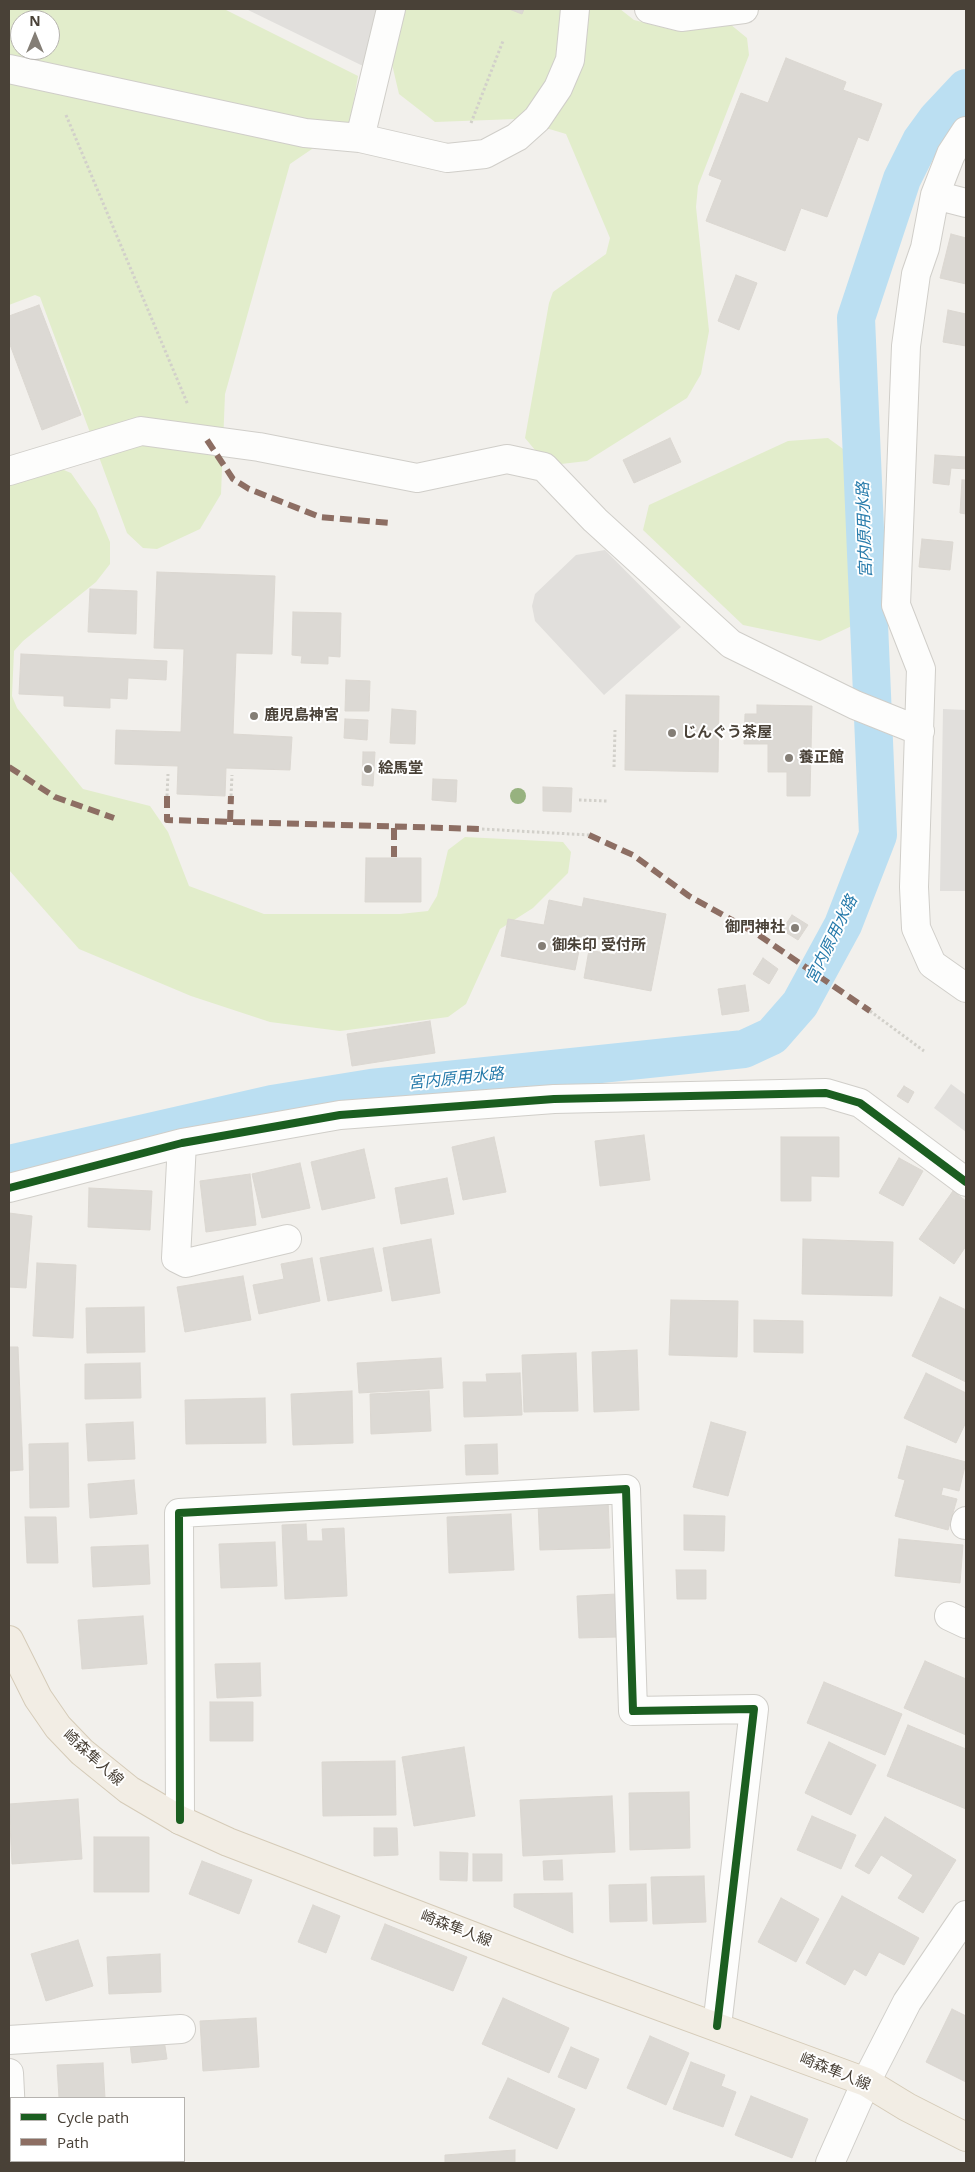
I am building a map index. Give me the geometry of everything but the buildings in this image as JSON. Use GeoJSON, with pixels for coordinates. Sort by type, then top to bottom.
{"type":"FeatureCollection","features":[{"type":"Feature","properties":{"kind":"main road","name":"崎森隼人線"},"geometry":{"type":"LineString","coordinates":[[9,1643],[38,1698],[58,1726],[82,1752],[129,1790],[180,1820],[228,1842],[552,1966],[866,2082],[907,2107],[966,2137]]}},
{"type":"Feature","properties":{"kind":"street"},"geometry":{"type":"LineString","coordinates":[[360,138],[391,9]]}},
{"type":"Feature","properties":{"kind":"street"},"geometry":{"type":"LineString","coordinates":[[9,69],[305,133],[360,138],[447,158],[485,154],[517,137],[537,119],[558,88],[570,60],[575,9]]}},
{"type":"Feature","properties":{"kind":"street"},"geometry":{"type":"LineString","coordinates":[[649,9],[681,17],[744,9]]}},
{"type":"Feature","properties":{"kind":"street"},"geometry":{"type":"LineString","coordinates":[[966,131],[951,154],[936,194],[925,248],[916,274],[906,346],[896,605],[920,669],[910,727],[916,928],[932,964],[966,988]]}},
{"type":"Feature","properties":{"kind":"street"},"geometry":{"type":"LineString","coordinates":[[936,194],[966,203]]}},
{"type":"Feature","properties":{"kind":"street"},"geometry":{"type":"LineString","coordinates":[[9,471],[141,431],[259,447],[417,478],[507,459],[544,467],[596,520],[731,644],[855,705],[910,727]]}},
{"type":"Feature","properties":{"kind":"street"},"geometry":{"type":"LineString","coordinates":[[9,1188],[182,1143],[360,1113],[554,1099],[826,1094],[860,1102],[966,1182]]}},
{"type":"Feature","properties":{"kind":"street"},"geometry":{"type":"LineString","coordinates":[[182,1143],[176,1258],[186,1263],[287,1239]]}},
{"type":"Feature","properties":{"kind":"street"},"geometry":{"type":"LineString","coordinates":[[180,1820],[179,1512],[626,1489],[633,1712],[754,1709],[716,2026]]}},
{"type":"Feature","properties":{"kind":"street"},"geometry":{"type":"LineString","coordinates":[[830,2163],[866,2082],[907,2002],[966,1914]]}},
{"type":"Feature","properties":{"kind":"street"},"geometry":{"type":"LineString","coordinates":[[9,2040],[181,2029]]}},
{"type":"Feature","properties":{"kind":"street"},"geometry":{"type":"LineString","coordinates":[[9,2073],[10,2097]]}},
{"type":"Feature","properties":{"kind":"path"},"geometry":{"type":"LineString","coordinates":[[471,124],[503,41]]}},
{"type":"Feature","properties":{"kind":"path"},"geometry":{"type":"LineString","coordinates":[[52,78],[97,191],[199,428],[207,440]]}},
{"type":"Feature","properties":{"kind":"path"},"geometry":{"type":"LineString","coordinates":[[614,767],[615,730]]}},
{"type":"Feature","properties":{"kind":"path"},"geometry":{"type":"LineString","coordinates":[[167,796],[168,774]]}},
{"type":"Feature","properties":{"kind":"path"},"geometry":{"type":"LineString","coordinates":[[231,796],[232,774]]}},
{"type":"Feature","properties":{"kind":"path"},"geometry":{"type":"LineString","coordinates":[[580,800],[607,801]]}},
{"type":"Feature","properties":{"kind":"path"},"geometry":{"type":"LineString","coordinates":[[482,829],[589,835]]}},
{"type":"Feature","properties":{"kind":"path"},"geometry":{"type":"LineString","coordinates":[[870,1012],[924,1051]]}},
{"type":"Feature","properties":{"kind":"green space"},"geometry":{"type":"Polygon","coordinates":[[[9,9],[224,9],[358,76],[350,123],[290,164],[225,394],[221,494],[200,529],[157,549],[143,548],[127,533],[40,297],[35,295],[9,305],[9,9]]]}},
{"type":"Feature","properties":{"kind":"green space"},"geometry":{"type":"Polygon","coordinates":[[[404,9],[620,9],[634,20],[673,30],[730,24],[747,38],[749,55],[698,186],[696,207],[709,331],[701,374],[687,398],[587,461],[561,464],[535,450],[525,438],[549,303],[553,292],[606,254],[610,238],[566,134],[516,119],[435,122],[399,94],[391,60],[404,9]]]}},
{"type":"Feature","properties":{"kind":"green space"},"geometry":{"type":"Polygon","coordinates":[[[828,438],[850,454],[856,624],[820,641],[743,625],[643,530],[649,505],[788,441],[828,438]]]}},
{"type":"Feature","properties":{"kind":"green space"},"geometry":{"type":"Polygon","coordinates":[[[40,460],[71,473],[96,509],[110,542],[110,564],[96,582],[23,641],[14,651],[12,696],[17,708],[83,789],[150,806],[168,832],[189,886],[264,914],[400,914],[428,911],[437,896],[448,850],[465,837],[563,842],[571,852],[568,873],[533,908],[500,929],[466,1004],[448,1017],[340,1031],[270,1022],[191,996],[79,949],[9,870],[9,461],[40,460]]]}},
{"type":"Feature","properties":{"kind":"shaded area"},"geometry":{"type":"Polygon","coordinates":[[[246,9],[376,9],[363,66],[246,9]]]}},
{"type":"Feature","properties":{"kind":"shaded area"},"geometry":{"type":"Polygon","coordinates":[[[605,550],[681,627],[604,695],[535,621],[532,606],[535,594],[576,555],[605,550]]]}},
{"type":"Feature","properties":{"kind":"shaded area"},"geometry":{"type":"Polygon","coordinates":[[[943,709],[966,710],[966,891],[940,891],[943,709]]]}},
{"type":"Feature","properties":{"kind":"shaded area"},"geometry":{"type":"Polygon","coordinates":[[[951,1084],[966,1095],[966,1132],[934,1108],[951,1084]]]}},
{"type":"Feature","properties":{"kind":"waterway","name":"宮内原用水路"},"geometry":{"type":"LineString","coordinates":[[9,1164],[272,1104],[371,1088],[744,1049],[772,1036],[800,1004],[843,925],[878,835],[856,318],[902,179],[921,141],[937,119],[966,88]]}},
{"type":"Feature","properties":{"kind":"marked path"},"geometry":{"type":"LineString","coordinates":[[207,440],[233,479],[249,489],[320,517],[391,523]]}},
{"type":"Feature","properties":{"kind":"marked path"},"geometry":{"type":"LineString","coordinates":[[9,767],[55,797],[114,818]]}},
{"type":"Feature","properties":{"kind":"marked path"},"geometry":{"type":"LineString","coordinates":[[167,796],[167,820],[482,829]]}},
{"type":"Feature","properties":{"kind":"marked path"},"geometry":{"type":"LineString","coordinates":[[230,822],[231,796]]}},
{"type":"Feature","properties":{"kind":"marked path"},"geometry":{"type":"LineString","coordinates":[[394,828],[394,857]]}},
{"type":"Feature","properties":{"kind":"marked path"},"geometry":{"type":"LineString","coordinates":[[589,835],[633,855],[689,896],[757,934],[870,1011]]}},
{"type":"Feature","properties":{"kind":"cycle path"},"geometry":{"type":"LineString","coordinates":[[9,1188],[182,1143],[340,1115],[554,1099],[826,1093],[860,1103],[966,1182]]}},
{"type":"Feature","properties":{"kind":"cycle path"},"geometry":{"type":"LineString","coordinates":[[180,1820],[179,1513],[626,1489],[633,1711],[754,1709],[717,2026]]}},
{"type":"Feature","properties":{"kind":"place","name":"鹿児島神宮"},"geometry":{"type":"Point","coordinates":[254,716]}},
{"type":"Feature","properties":{"kind":"place","name":"じんぐう茶屋"},"geometry":{"type":"Point","coordinates":[672,733]}},
{"type":"Feature","properties":{"kind":"place","name":"養正館"},"geometry":{"type":"Point","coordinates":[789,758]}},
{"type":"Feature","properties":{"kind":"place","name":"絵馬堂"},"geometry":{"type":"Point","coordinates":[368,769]}},
{"type":"Feature","properties":{"kind":"place","name":"御門神社"},"geometry":{"type":"Point","coordinates":[795,928]}},
{"type":"Feature","properties":{"kind":"place","name":"御朱印 受付所"},"geometry":{"type":"Point","coordinates":[542,946]}}]}
